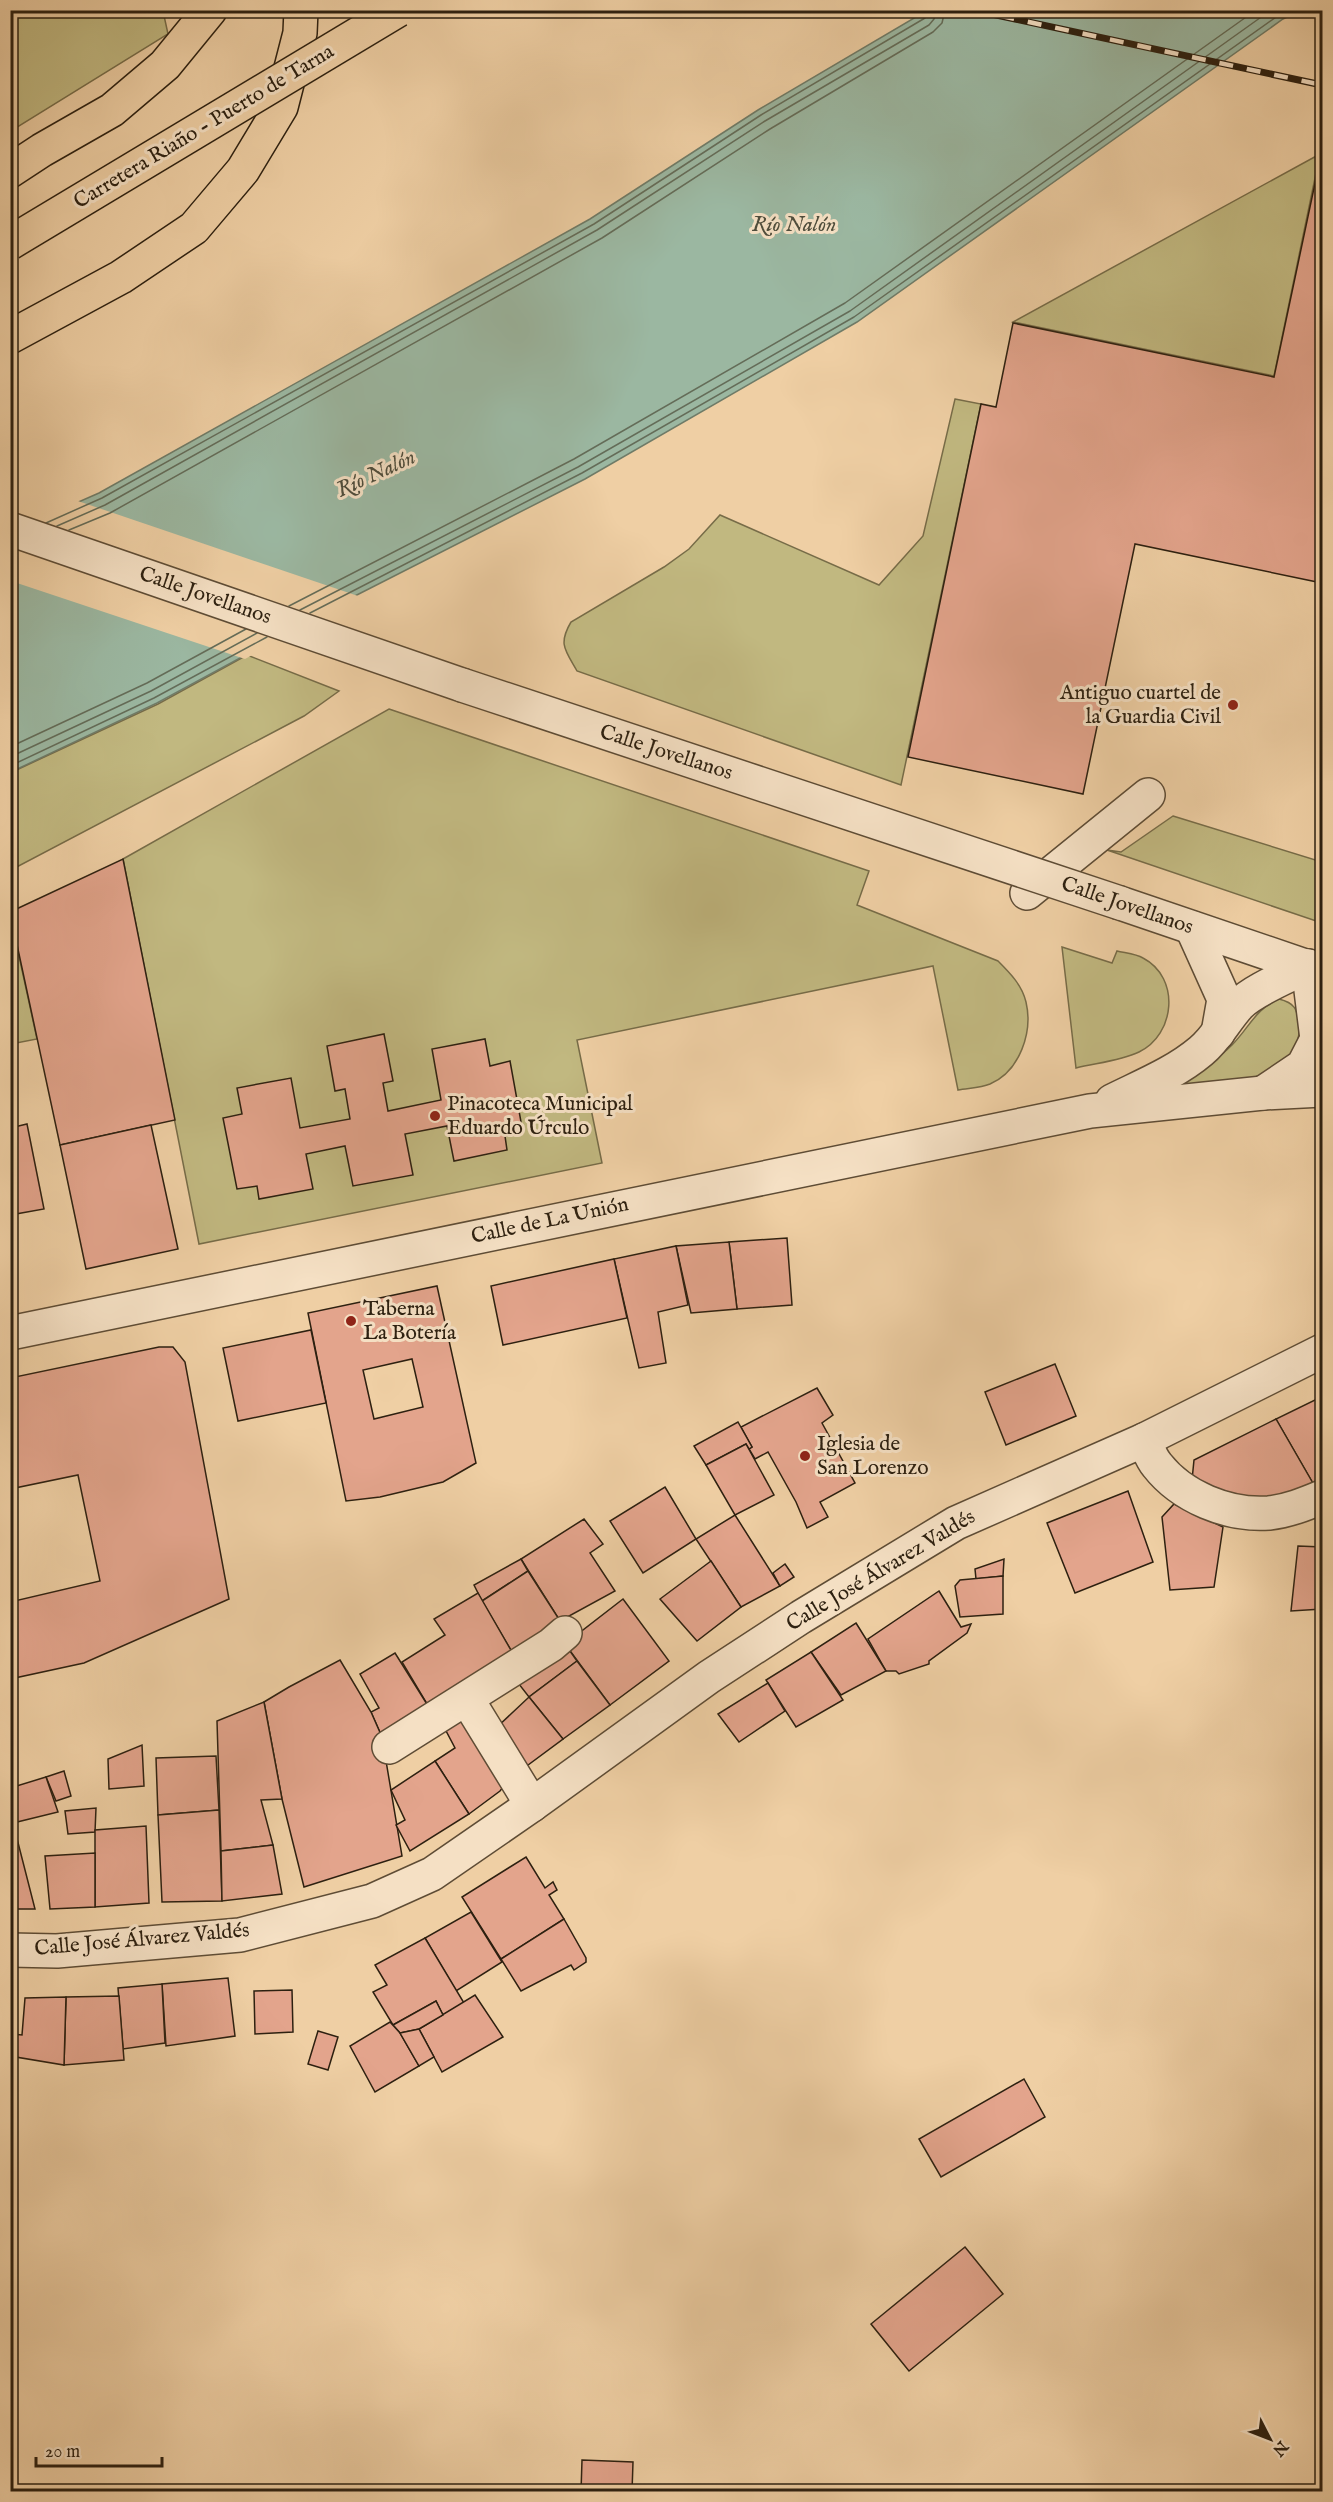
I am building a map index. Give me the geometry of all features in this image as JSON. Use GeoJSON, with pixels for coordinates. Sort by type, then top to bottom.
{"type":"FeatureCollection","features":[{"type":"Feature","properties":{"kind":"main road"},"geometry":{"type":"LineString","coordinates":[[10,171],[112,110],[165,65],[210,10]]}},
{"type":"Feature","properties":{"kind":"main road"},"geometry":{"type":"LineString","coordinates":[[10,337],[121,277],[194,228],[243,170],[281,107],[300,33],[301,10]]}},
{"type":"Feature","properties":{"kind":"main road","name":"Carretera Riaño - Puerto de Tarna"},"geometry":{"type":"LineString","coordinates":[[10,243],[399,10]]}},
{"type":"Feature","properties":{"kind":"street","name":"Calle Jovellanos"},"geometry":{"type":"LineString","coordinates":[[10,529],[473,689],[1315,969]]}},
{"type":"Feature","properties":{"kind":"street"},"geometry":{"type":"LineString","coordinates":[[1027,893],[1148,795]]}},
{"type":"Feature","properties":{"kind":"street"},"geometry":{"type":"LineString","coordinates":[[1192,928],[1224,999],[1218,1035]]}},
{"type":"Feature","properties":{"kind":"street","name":"Calle de La Unión"},"geometry":{"type":"LineString","coordinates":[[1090,1112],[1169,1074],[1201,1052],[1218,1035],[1240,1004],[1272,984],[1315,969],[1317,1039],[1303,1066],[1263,1094]]}},
{"type":"Feature","properties":{"kind":"street","name":"Calle de La Unión"},"geometry":{"type":"LineString","coordinates":[[10,1333],[1090,1112],[1323,1090]]}},
{"type":"Feature","properties":{"kind":"street","name":"Calle José Álvarez Valdés"},"geometry":{"type":"LineString","coordinates":[[10,1950],[57,1951],[240,1935],[372,1901],[432,1874],[709,1677],[801,1617],[956,1523],[1144,1440],[1323,1351]]}},
{"type":"Feature","properties":{"kind":"street"},"geometry":{"type":"LineString","coordinates":[[1144,1440],[1156,1464],[1178,1487],[1216,1507],[1244,1512],[1269,1513],[1297,1508],[1323,1497]]}},
{"type":"Feature","properties":{"kind":"street"},"geometry":{"type":"LineString","coordinates":[[388,1747],[551,1645],[565,1633]]}},
{"type":"Feature","properties":{"kind":"street"},"geometry":{"type":"LineString","coordinates":[[467,1699],[532,1805]]}},
{"type":"Feature","properties":{"kind":"shaded area"},"geometry":{"type":"Polygon","coordinates":[[[11,10],[163,11],[168,34],[11,131],[11,10]]]}},
{"type":"Feature","properties":{"kind":"shaded area"},"geometry":{"type":"Polygon","coordinates":[[[1320,154],[1274,376],[1013,322],[1320,154]]]}},
{"type":"Feature","properties":{"kind":"shaded area"},"geometry":{"type":"Polygon","coordinates":[[[955,399],[981,404],[901,785],[577,671],[569,658],[564,642],[571,622],[664,567],[689,549],[720,515],[879,585],[923,536],[955,399]]]}},
{"type":"Feature","properties":{"kind":"shaded area"},"geometry":{"type":"Polygon","coordinates":[[[247,655],[339,691],[304,716],[11,870],[10,773],[158,704],[247,655]]]}},
{"type":"Feature","properties":{"kind":"shaded area","name":"Pinacoteca Municipal Eduardo Úrculo"},"geometry":{"type":"Polygon","coordinates":[[[389,709],[869,871],[857,905],[998,961],[1015,980],[1022,990],[1028,1014],[1026,1038],[1016,1060],[1009,1070],[990,1084],[958,1090],[933,966],[577,1040],[602,1163],[199,1244],[123,859],[389,709]]]}},
{"type":"Feature","properties":{"kind":"shaded area"},"geometry":{"type":"Polygon","coordinates":[[[1173,816],[1322,862],[1322,923],[1107,850],[1121,852],[1173,816]]]}},
{"type":"Feature","properties":{"kind":"shaded area"},"geometry":{"type":"Polygon","coordinates":[[[10,915],[37,1039],[11,1044],[10,1044],[10,915]]]}},
{"type":"Feature","properties":{"kind":"shaded area"},"geometry":{"type":"Polygon","coordinates":[[[1062,947],[1112,963],[1117,951],[1143,958],[1155,967],[1168,992],[1169,1006],[1160,1033],[1151,1044],[1124,1058],[1076,1068],[1062,947]]]}},
{"type":"Feature","properties":{"kind":"shaded area"},"geometry":{"type":"Polygon","coordinates":[[[1279,999],[1289,1002],[1294,1007],[1299,1024],[1296,1044],[1286,1060],[1270,1071],[1250,1079],[1228,1084],[1166,1091],[1225,1052],[1264,1008],[1279,999]]]}},
{"type":"Feature","properties":{"kind":"water","name":"Río Nalón"},"geometry":{"type":"Polygon","coordinates":[[[926,11],[1300,11],[1283,19],[857,322],[585,479],[347,600],[157,703],[11,772],[10,532],[99,493],[590,219],[758,110],[926,11]]]}},
{"type":"Feature","properties":{"kind":"pier"},"geometry":{"type":"Polygon","coordinates":[[[75,500],[361,597],[245,659],[11,581],[10,528],[75,500]]]}},
{"type":"Feature","properties":{"kind":"building"},"geometry":{"type":"Polygon","coordinates":[[[1321,155],[1322,583],[1135,544],[1083,794],[908,757],[981,404],[996,407],[1013,323],[1274,377],[1321,155]]]}},
{"type":"Feature","properties":{"kind":"building"},"geometry":{"type":"Polygon","coordinates":[[[123,859],[175,1120],[60,1145],[10,912],[123,859]]]}},
{"type":"Feature","properties":{"kind":"building","name":"Pinacoteca Municipal Eduardo Úrculo"},"geometry":{"type":"Polygon","coordinates":[[[384,1034],[393,1081],[383,1083],[388,1111],[441,1100],[432,1049],[485,1039],[490,1066],[510,1061],[523,1133],[505,1136],[507,1150],[454,1161],[447,1126],[405,1134],[413,1175],[353,1186],[345,1146],[306,1154],[313,1189],[259,1199],[257,1186],[237,1189],[223,1118],[242,1114],[237,1088],[291,1078],[300,1128],[350,1119],[345,1089],[335,1091],[327,1046],[384,1034]]]}},
{"type":"Feature","properties":{"kind":"building"},"geometry":{"type":"Polygon","coordinates":[[[27,1124],[44,1209],[10,1215],[10,1128],[27,1124]]]}},
{"type":"Feature","properties":{"kind":"building"},"geometry":{"type":"Polygon","coordinates":[[[151,1125],[178,1249],[86,1269],[60,1145],[151,1125]]]}},
{"type":"Feature","properties":{"kind":"building"},"geometry":{"type":"Polygon","coordinates":[[[787,1238],[792,1305],[737,1309],[729,1242],[787,1238]]]}},
{"type":"Feature","properties":{"kind":"building"},"geometry":{"type":"Polygon","coordinates":[[[729,1242],[737,1309],[691,1313],[676,1246],[729,1242]]]}},
{"type":"Feature","properties":{"kind":"building"},"geometry":{"type":"Polygon","coordinates":[[[676,1246],[688,1305],[658,1312],[666,1363],[639,1368],[614,1259],[676,1246]]]}},
{"type":"Feature","properties":{"kind":"building"},"geometry":{"type":"Polygon","coordinates":[[[614,1259],[627,1318],[503,1345],[491,1286],[614,1259]]]}},
{"type":"Feature","properties":{"kind":"building"},"geometry":{"type":"Polygon","coordinates":[[[437,1286],[476,1463],[443,1482],[380,1497],[346,1501],[308,1313],[437,1286]],[[412,1359],[363,1370],[374,1419],[423,1407],[412,1359]]]}},
{"type":"Feature","properties":{"kind":"building"},"geometry":{"type":"Polygon","coordinates":[[[311,1330],[326,1403],[238,1421],[223,1348],[311,1330]]]}},
{"type":"Feature","properties":{"kind":"building"},"geometry":{"type":"Polygon","coordinates":[[[159,1347],[173,1347],[185,1362],[229,1599],[84,1663],[10,1679],[10,1602],[100,1581],[78,1475],[10,1489],[10,1378],[159,1347]]]}},
{"type":"Feature","properties":{"kind":"building"},"geometry":{"type":"Polygon","coordinates":[[[1055,1364],[1076,1416],[1006,1445],[985,1392],[1055,1364]]]}},
{"type":"Feature","properties":{"kind":"building","name":"Iglesia de San Lorenzo"},"geometry":{"type":"Polygon","coordinates":[[[817,1388],[833,1415],[822,1423],[855,1483],[820,1502],[828,1517],[807,1528],[796,1502],[768,1452],[755,1459],[749,1449],[752,1447],[741,1427],[817,1388]]]}},
{"type":"Feature","properties":{"kind":"building"},"geometry":{"type":"Polygon","coordinates":[[[1319,1398],[1322,1406],[1322,1482],[1314,1485],[1276,1419],[1319,1398]]]}},
{"type":"Feature","properties":{"kind":"building"},"geometry":{"type":"Polygon","coordinates":[[[1276,1419],[1314,1485],[1270,1502],[1227,1502],[1192,1480],[1194,1460],[1276,1419]]]}},
{"type":"Feature","properties":{"kind":"building"},"geometry":{"type":"Polygon","coordinates":[[[738,1422],[752,1447],[749,1449],[746,1444],[706,1465],[694,1446],[738,1422]]]}},
{"type":"Feature","properties":{"kind":"building"},"geometry":{"type":"Polygon","coordinates":[[[746,1444],[774,1495],[735,1515],[706,1465],[746,1444]]]}},
{"type":"Feature","properties":{"kind":"building"},"geometry":{"type":"Polygon","coordinates":[[[665,1487],[696,1539],[643,1573],[610,1521],[665,1487]]]}},
{"type":"Feature","properties":{"kind":"building"},"geometry":{"type":"Polygon","coordinates":[[[1128,1491],[1153,1562],[1075,1593],[1047,1523],[1128,1491]]]}},
{"type":"Feature","properties":{"kind":"building"},"geometry":{"type":"Polygon","coordinates":[[[1174,1504],[1223,1527],[1214,1587],[1170,1590],[1162,1517],[1174,1504]]]}},
{"type":"Feature","properties":{"kind":"building"},"geometry":{"type":"Polygon","coordinates":[[[735,1515],[780,1586],[741,1607],[696,1539],[735,1515]]]}},
{"type":"Feature","properties":{"kind":"building"},"geometry":{"type":"Polygon","coordinates":[[[584,1519],[603,1544],[590,1553],[615,1591],[560,1621],[521,1559],[584,1519]]]}},
{"type":"Feature","properties":{"kind":"building"},"geometry":{"type":"Polygon","coordinates":[[[1298,1546],[1322,1547],[1322,1609],[1291,1611],[1298,1546]]]}},
{"type":"Feature","properties":{"kind":"building"},"geometry":{"type":"Polygon","coordinates":[[[521,1559],[528,1571],[482,1601],[474,1585],[521,1559]]]}},
{"type":"Feature","properties":{"kind":"building"},"geometry":{"type":"Polygon","coordinates":[[[1004,1559],[1003,1576],[976,1579],[975,1569],[1004,1559]]]}},
{"type":"Feature","properties":{"kind":"building"},"geometry":{"type":"Polygon","coordinates":[[[711,1561],[741,1607],[697,1641],[660,1599],[711,1561]]]}},
{"type":"Feature","properties":{"kind":"building"},"geometry":{"type":"Polygon","coordinates":[[[785,1564],[794,1577],[780,1586],[773,1573],[785,1564]]]}},
{"type":"Feature","properties":{"kind":"building"},"geometry":{"type":"Polygon","coordinates":[[[528,1571],[564,1627],[516,1659],[482,1601],[528,1571]]]}},
{"type":"Feature","properties":{"kind":"building"},"geometry":{"type":"Polygon","coordinates":[[[1003,1576],[1003,1614],[960,1617],[955,1586],[960,1580],[1003,1576]]]}},
{"type":"Feature","properties":{"kind":"building"},"geometry":{"type":"Polygon","coordinates":[[[939,1591],[961,1627],[971,1624],[967,1633],[929,1661],[929,1664],[899,1674],[896,1671],[886,1671],[868,1639],[939,1591]]]}},
{"type":"Feature","properties":{"kind":"building"},"geometry":{"type":"Polygon","coordinates":[[[478,1593],[516,1659],[430,1709],[402,1662],[445,1635],[434,1619],[478,1593]]]}},
{"type":"Feature","properties":{"kind":"building"},"geometry":{"type":"Polygon","coordinates":[[[623,1599],[669,1661],[610,1705],[565,1644],[623,1599]]]}},
{"type":"Feature","properties":{"kind":"building"},"geometry":{"type":"Polygon","coordinates":[[[856,1623],[886,1671],[841,1695],[811,1652],[856,1623]]]}},
{"type":"Feature","properties":{"kind":"building"},"geometry":{"type":"Polygon","coordinates":[[[565,1644],[577,1661],[529,1697],[515,1679],[565,1644]]]}},
{"type":"Feature","properties":{"kind":"building"},"geometry":{"type":"Polygon","coordinates":[[[811,1652],[843,1700],[796,1727],[766,1680],[811,1652]]]}},
{"type":"Feature","properties":{"kind":"building"},"geometry":{"type":"Polygon","coordinates":[[[395,1653],[430,1709],[382,1737],[371,1712],[379,1708],[360,1674],[395,1653]]]}},
{"type":"Feature","properties":{"kind":"building"},"geometry":{"type":"Polygon","coordinates":[[[340,1660],[371,1712],[382,1737],[402,1856],[304,1887],[282,1799],[264,1702],[340,1660]]]}},
{"type":"Feature","properties":{"kind":"building"},"geometry":{"type":"Polygon","coordinates":[[[577,1661],[610,1705],[563,1739],[529,1697],[577,1661]]]}},
{"type":"Feature","properties":{"kind":"building"},"geometry":{"type":"Polygon","coordinates":[[[768,1683],[785,1711],[739,1742],[718,1714],[768,1683]]]}},
{"type":"Feature","properties":{"kind":"building"},"geometry":{"type":"Polygon","coordinates":[[[529,1697],[563,1739],[524,1768],[496,1728],[529,1697]]]}},
{"type":"Feature","properties":{"kind":"building"},"geometry":{"type":"Polygon","coordinates":[[[264,1702],[282,1799],[261,1800],[273,1845],[221,1851],[217,1721],[264,1702]]]}},
{"type":"Feature","properties":{"kind":"building"},"geometry":{"type":"Polygon","coordinates":[[[465,1714],[504,1786],[469,1814],[435,1761],[455,1748],[444,1727],[465,1714]]]}},
{"type":"Feature","properties":{"kind":"building"},"geometry":{"type":"Polygon","coordinates":[[[142,1745],[144,1786],[109,1789],[108,1759],[142,1745]]]}},
{"type":"Feature","properties":{"kind":"building"},"geometry":{"type":"Polygon","coordinates":[[[216,1756],[219,1810],[158,1815],[156,1758],[216,1756]]]}},
{"type":"Feature","properties":{"kind":"building"},"geometry":{"type":"Polygon","coordinates":[[[435,1761],[469,1814],[410,1851],[396,1825],[405,1820],[391,1790],[435,1761]]]}},
{"type":"Feature","properties":{"kind":"building"},"geometry":{"type":"Polygon","coordinates":[[[64,1771],[71,1796],[56,1801],[46,1777],[64,1771]]]}},
{"type":"Feature","properties":{"kind":"building"},"geometry":{"type":"Polygon","coordinates":[[[46,1777],[58,1812],[13,1823],[10,1788],[46,1777]]]}},
{"type":"Feature","properties":{"kind":"building"},"geometry":{"type":"Polygon","coordinates":[[[96,1808],[95,1832],[68,1834],[65,1811],[96,1808]]]}},
{"type":"Feature","properties":{"kind":"building"},"geometry":{"type":"Polygon","coordinates":[[[219,1810],[222,1901],[162,1902],[158,1815],[219,1810]]]}},
{"type":"Feature","properties":{"kind":"building"},"geometry":{"type":"Polygon","coordinates":[[[10,1814],[13,1823],[35,1909],[10,1909],[10,1814]]]}},
{"type":"Feature","properties":{"kind":"building"},"geometry":{"type":"Polygon","coordinates":[[[146,1826],[149,1903],[95,1907],[95,1830],[146,1826]]]}},
{"type":"Feature","properties":{"kind":"building"},"geometry":{"type":"Polygon","coordinates":[[[273,1845],[282,1894],[222,1901],[221,1851],[273,1845]]]}},
{"type":"Feature","properties":{"kind":"building"},"geometry":{"type":"Polygon","coordinates":[[[95,1853],[95,1907],[50,1909],[45,1856],[95,1853]]]}},
{"type":"Feature","properties":{"kind":"building"},"geometry":{"type":"Polygon","coordinates":[[[526,1857],[545,1888],[553,1882],[557,1890],[549,1895],[564,1919],[501,1959],[462,1897],[526,1857]]]}},
{"type":"Feature","properties":{"kind":"building"},"geometry":{"type":"Polygon","coordinates":[[[471,1912],[502,1962],[456,1991],[425,1938],[471,1912]]]}},
{"type":"Feature","properties":{"kind":"building"},"geometry":{"type":"Polygon","coordinates":[[[564,1919],[586,1958],[586,1962],[574,1970],[571,1965],[521,1991],[501,1959],[564,1919]]]}},
{"type":"Feature","properties":{"kind":"building"},"geometry":{"type":"Polygon","coordinates":[[[425,1938],[464,2003],[443,2015],[436,2001],[393,2025],[373,1992],[387,1985],[375,1965],[425,1938]]]}},
{"type":"Feature","properties":{"kind":"building"},"geometry":{"type":"Polygon","coordinates":[[[228,1978],[235,2036],[166,2046],[162,1984],[228,1978]]]}},
{"type":"Feature","properties":{"kind":"building"},"geometry":{"type":"Polygon","coordinates":[[[162,1984],[165,2043],[123,2049],[118,1988],[162,1984]]]}},
{"type":"Feature","properties":{"kind":"building"},"geometry":{"type":"Polygon","coordinates":[[[292,1990],[293,2032],[255,2034],[254,1991],[292,1990]]]}},
{"type":"Feature","properties":{"kind":"building"},"geometry":{"type":"Polygon","coordinates":[[[475,1995],[503,2037],[442,2072],[419,2029],[475,1995]]]}},
{"type":"Feature","properties":{"kind":"building"},"geometry":{"type":"Polygon","coordinates":[[[119,1996],[124,2060],[64,2065],[66,1997],[119,1996]]]}},
{"type":"Feature","properties":{"kind":"building"},"geometry":{"type":"Polygon","coordinates":[[[66,1997],[64,2065],[10,2056],[12,2034],[22,2035],[25,1998],[66,1997]]]}},
{"type":"Feature","properties":{"kind":"building"},"geometry":{"type":"Polygon","coordinates":[[[436,2001],[443,2015],[419,2029],[400,2033],[393,2025],[436,2001]]]}},
{"type":"Feature","properties":{"kind":"building"},"geometry":{"type":"Polygon","coordinates":[[[390,2022],[400,2033],[419,2066],[375,2092],[350,2046],[390,2022]]]}},
{"type":"Feature","properties":{"kind":"building"},"geometry":{"type":"Polygon","coordinates":[[[419,2029],[434,2057],[419,2066],[400,2033],[419,2029]]]}},
{"type":"Feature","properties":{"kind":"building"},"geometry":{"type":"Polygon","coordinates":[[[318,2031],[338,2037],[328,2070],[308,2064],[318,2031]]]}},
{"type":"Feature","properties":{"kind":"building"},"geometry":{"type":"Polygon","coordinates":[[[1024,2079],[1045,2117],[941,2177],[919,2139],[1024,2079]]]}},
{"type":"Feature","properties":{"kind":"building"},"geometry":{"type":"Polygon","coordinates":[[[965,2247],[1003,2294],[909,2371],[871,2324],[965,2247]]]}},
{"type":"Feature","properties":{"kind":"building"},"geometry":{"type":"Polygon","coordinates":[[[582,2460],[633,2462],[632,2492],[581,2492],[582,2460]]]}},
{"type":"Feature","properties":{"kind":"railway"},"geometry":{"type":"LineString","coordinates":[[973,10],[1322,85]]}},
{"type":"Feature","properties":{"kind":"place","name":"Antiguo cuartel de la Guardia Civil"},"geometry":{"type":"Point","coordinates":[1233,705]}},
{"type":"Feature","properties":{"kind":"place","name":"Pinacoteca Municipal Eduardo Úrculo"},"geometry":{"type":"Point","coordinates":[435,1116]}},
{"type":"Feature","properties":{"kind":"place","name":"Taberna La Botería"},"geometry":{"type":"Point","coordinates":[351,1321]}},
{"type":"Feature","properties":{"kind":"place","name":"Iglesia de San Lorenzo"},"geometry":{"type":"Point","coordinates":[805,1456]}}]}
